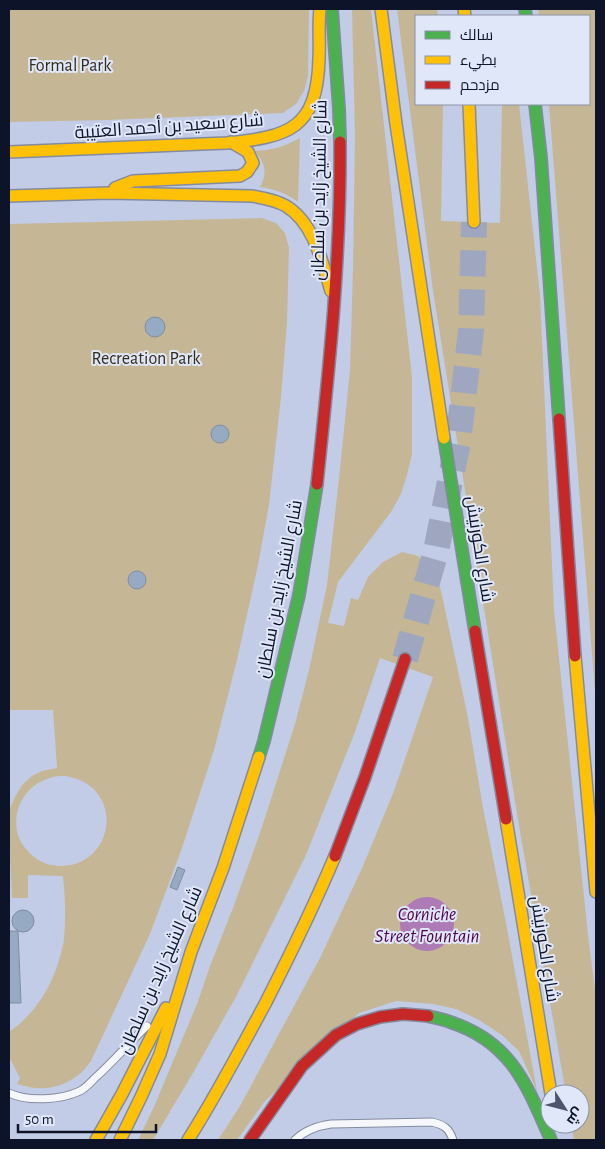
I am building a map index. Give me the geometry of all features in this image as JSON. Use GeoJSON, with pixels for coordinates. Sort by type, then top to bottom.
{"type":"FeatureCollection","features":[{"type":"Feature","properties":{"kind":"main road","name":"شارع سعيد بن أحمد العتيبة"},"geometry":{"type":"LineString","coordinates":[[9,152],[231,142],[283,133],[302,119],[315,97],[318,82],[320,9]]}},
{"type":"Feature","properties":{"kind":"main road","name":"شارع الشيخ زايد بن سلطان"},"geometry":{"type":"LineString","coordinates":[[96,1140],[167,1006],[191,952],[223,868],[264,741],[299,595],[315,498],[326,399],[338,238],[339,109],[336,44],[332,9]]}},
{"type":"Feature","properties":{"kind":"main road","name":"شارع الكورنيش"},"geometry":{"type":"LineString","coordinates":[[381,9],[396,124],[445,443],[549,1084]]}},
{"type":"Feature","properties":{"kind":"main road"},"geometry":{"type":"LineString","coordinates":[[469,105],[474,222]]}},
{"type":"Feature","properties":{"kind":"main road"},"geometry":{"type":"LineString","coordinates":[[535,105],[542,168],[574,641],[596,892]]}},
{"type":"Feature","properties":{"kind":"main road"},"geometry":{"type":"LineString","coordinates":[[108,193],[133,180],[238,177],[245,175],[253,163],[251,155],[231,142]]}},
{"type":"Feature","properties":{"kind":"main road"},"geometry":{"type":"LineString","coordinates":[[9,196],[108,193],[252,196],[266,199],[288,207],[299,216],[314,238],[334,302]]}},
{"type":"Feature","properties":{"kind":"main road"},"geometry":{"type":"LineString","coordinates":[[188,1140],[244,1045],[285,966],[321,889],[351,817],[378,744],[405,659]]}},
{"type":"Feature","properties":{"kind":"main road"},"geometry":{"type":"LineString","coordinates":[[120,1140],[160,1054],[191,952]]}},
{"type":"Feature","properties":{"kind":"main road"},"geometry":{"type":"LineString","coordinates":[[250,1140],[305,1063],[336,1035],[359,1023],[382,1016],[408,1014],[450,1020],[473,1030],[494,1044],[510,1060],[522,1077],[551,1140]]}},
{"type":"Feature","properties":{"kind":"lane"},"geometry":{"type":"LineString","coordinates":[[580,712],[588,726]]}},
{"type":"Feature","properties":{"kind":"lane"},"geometry":{"type":"LineString","coordinates":[[592,853],[596,838]]}},
{"type":"Feature","properties":{"kind":"lane"},"geometry":{"type":"LineString","coordinates":[[9,1093],[37,1100],[62,1097],[82,1090],[167,1006]]}},
{"type":"Feature","properties":{"kind":"lane"},"geometry":{"type":"LineString","coordinates":[[295,1140],[307,1131],[320,1125],[432,1122],[447,1128],[452,1140]]}},
{"type":"Feature","properties":{"kind":"green space","name":"Formal Park"},"geometry":{"type":"Polygon","coordinates":[[[9,9],[309,9],[308,76],[304,91],[296,104],[283,113],[9,122],[9,9]]]}},
{"type":"Feature","properties":{"kind":"green space"},"geometry":{"type":"Polygon","coordinates":[[[352,9],[371,9],[412,377],[412,454],[401,494],[391,512],[338,582],[328,623],[344,626],[351,598],[358,600],[368,577],[383,562],[402,552],[418,556],[437,575],[468,718],[483,808],[537,1091],[519,1051],[502,1035],[479,1020],[456,1009],[433,1004],[396,1001],[359,1013],[265,1101],[237,1140],[218,1140],[240,1106],[320,958],[363,866],[394,791],[433,677],[380,658],[355,732],[306,855],[237,995],[153,1140],[138,1140],[197,1004],[261,830],[295,724],[309,670],[327,585],[350,370],[355,136],[352,9]]]}},
{"type":"Feature","properties":{"kind":"green space"},"geometry":{"type":"Polygon","coordinates":[[[397,9],[437,9],[438,15],[415,15],[415,105],[443,105],[441,221],[500,223],[502,105],[519,105],[540,295],[554,610],[596,997],[596,1140],[574,1140],[573,1134],[590,1134],[590,1084],[564,1084],[519,826],[433,291],[397,9]]]}},
{"type":"Feature","properties":{"kind":"green space"},"geometry":{"type":"Polygon","coordinates":[[[538,9],[596,9],[596,705],[549,105],[590,105],[590,15],[539,15],[538,9]]]}},
{"type":"Feature","properties":{"kind":"green space"},"geometry":{"type":"Polygon","coordinates":[[[300,138],[298,202],[280,192],[260,187],[265,173],[263,164],[255,151],[268,150],[300,138]]]}},
{"type":"Feature","properties":{"kind":"green space","name":"Recreation Park"},"geometry":{"type":"Polygon","coordinates":[[[262,218],[276,223],[285,233],[289,248],[287,322],[269,505],[237,660],[214,750],[182,848],[150,934],[91,1061],[81,1073],[70,1081],[48,1088],[33,1088],[17,1084],[20,1078],[9,1057],[9,1032],[35,1007],[48,987],[58,965],[64,942],[65,899],[63,876],[28,875],[28,898],[12,898],[10,808],[23,784],[32,776],[42,771],[57,768],[53,710],[9,710],[9,224],[262,218]],[[67,776],[52,777],[33,786],[18,808],[16,826],[21,842],[40,861],[55,866],[78,863],[91,855],[100,844],[106,830],[106,816],[102,802],[94,789],[80,780],[67,776]]]}},
{"type":"Feature","properties":{"kind":"water","name":"Corniche Street Fountain"},"geometry":{"type":"Polygon","coordinates":[[[422,897],[432,897],[442,901],[450,909],[454,924],[450,939],[442,947],[432,951],[422,951],[412,947],[404,939],[400,929],[400,919],[404,909],[412,901],[422,897]]]}},
{"type":"Feature","properties":{"kind":"building"},"geometry":{"type":"Polygon","coordinates":[[[155,317],[162,320],[165,327],[162,334],[155,337],[148,334],[145,327],[148,320],[155,317]]]}},
{"type":"Feature","properties":{"kind":"building"},"geometry":{"type":"Polygon","coordinates":[[[220,425],[226,428],[229,434],[226,440],[220,443],[214,440],[211,434],[214,428],[220,425]]]}},
{"type":"Feature","properties":{"kind":"building"},"geometry":{"type":"Polygon","coordinates":[[[133,571],[141,571],[146,576],[144,587],[133,589],[128,584],[128,576],[133,571]]]}},
{"type":"Feature","properties":{"kind":"building"},"geometry":{"type":"Polygon","coordinates":[[[178,867],[185,870],[177,890],[170,887],[178,867]]]}},
{"type":"Feature","properties":{"kind":"building"},"geometry":{"type":"Polygon","coordinates":[[[23,910],[31,913],[34,921],[31,929],[23,932],[15,929],[12,921],[15,913],[23,910]]]}},
{"type":"Feature","properties":{"kind":"building"},"geometry":{"type":"Polygon","coordinates":[[[9,931],[18,931],[21,1003],[9,1003],[9,931]]]}},
{"type":"Feature","properties":{"kind":"tunnel"},"geometry":{"type":"LineString","coordinates":[[405,659],[436,551],[458,442],[471,331],[474,222]]}},
{"type":"Feature","properties":{"kind":"traffic: fast"},"geometry":{"type":"LineString","coordinates":[[332,9],[340,142]]}},
{"type":"Feature","properties":{"kind":"traffic: fast"},"geometry":{"type":"LineString","coordinates":[[525,9],[526,15]]}},
{"type":"Feature","properties":{"kind":"traffic: fast"},"geometry":{"type":"LineString","coordinates":[[535,105],[541,158],[559,419]]}},
{"type":"Feature","properties":{"kind":"traffic: fast"},"geometry":{"type":"LineString","coordinates":[[444,438],[475,631]]}},
{"type":"Feature","properties":{"kind":"traffic: fast"},"geometry":{"type":"LineString","coordinates":[[259,757],[299,595],[317,484]]}},
{"type":"Feature","properties":{"kind":"traffic: fast"},"geometry":{"type":"LineString","coordinates":[[428,1016],[447,1021],[471,1031],[489,1041],[503,1054],[525,1084],[551,1140]]}},
{"type":"Feature","properties":{"kind":"traffic: slow"},"geometry":{"type":"LineString","coordinates":[[9,152],[226,143],[248,141],[283,132],[295,125],[305,115],[312,101],[317,82],[320,9]]}},
{"type":"Feature","properties":{"kind":"traffic: slow"},"geometry":{"type":"LineString","coordinates":[[381,9],[396,124],[444,438]]}},
{"type":"Feature","properties":{"kind":"traffic: slow"},"geometry":{"type":"LineString","coordinates":[[464,9],[465,15]]}},
{"type":"Feature","properties":{"kind":"traffic: slow"},"geometry":{"type":"LineString","coordinates":[[469,105],[474,222]]}},
{"type":"Feature","properties":{"kind":"traffic: slow"},"geometry":{"type":"LineString","coordinates":[[115,188],[133,181],[240,176],[247,172],[253,163],[248,152],[231,142]]}},
{"type":"Feature","properties":{"kind":"traffic: slow"},"geometry":{"type":"LineString","coordinates":[[9,196],[108,193],[252,196],[274,201],[286,206],[304,222],[316,244],[331,291]]}},
{"type":"Feature","properties":{"kind":"traffic: slow"},"geometry":{"type":"LineString","coordinates":[[575,656],[596,892]]}},
{"type":"Feature","properties":{"kind":"traffic: slow"},"geometry":{"type":"LineString","coordinates":[[120,1140],[160,1054],[191,952],[223,868],[259,757]]}},
{"type":"Feature","properties":{"kind":"traffic: slow"},"geometry":{"type":"LineString","coordinates":[[506,819],[549,1084]]}},
{"type":"Feature","properties":{"kind":"traffic: slow"},"geometry":{"type":"LineString","coordinates":[[188,1140],[265,1004],[302,930],[335,856]]}},
{"type":"Feature","properties":{"kind":"traffic: slow"},"geometry":{"type":"LineString","coordinates":[[96,1140],[166,1008]]}},
{"type":"Feature","properties":{"kind":"traffic: jam"},"geometry":{"type":"LineString","coordinates":[[317,484],[330,356],[339,228],[340,142]]}},
{"type":"Feature","properties":{"kind":"traffic: jam"},"geometry":{"type":"LineString","coordinates":[[559,419],[575,656]]}},
{"type":"Feature","properties":{"kind":"traffic: jam"},"geometry":{"type":"LineString","coordinates":[[475,631],[506,819]]}},
{"type":"Feature","properties":{"kind":"traffic: jam"},"geometry":{"type":"LineString","coordinates":[[335,856],[365,777],[405,659]]}},
{"type":"Feature","properties":{"kind":"traffic: jam"},"geometry":{"type":"LineString","coordinates":[[250,1140],[302,1066],[336,1035],[357,1024],[380,1017],[403,1014],[428,1016]]}}]}
